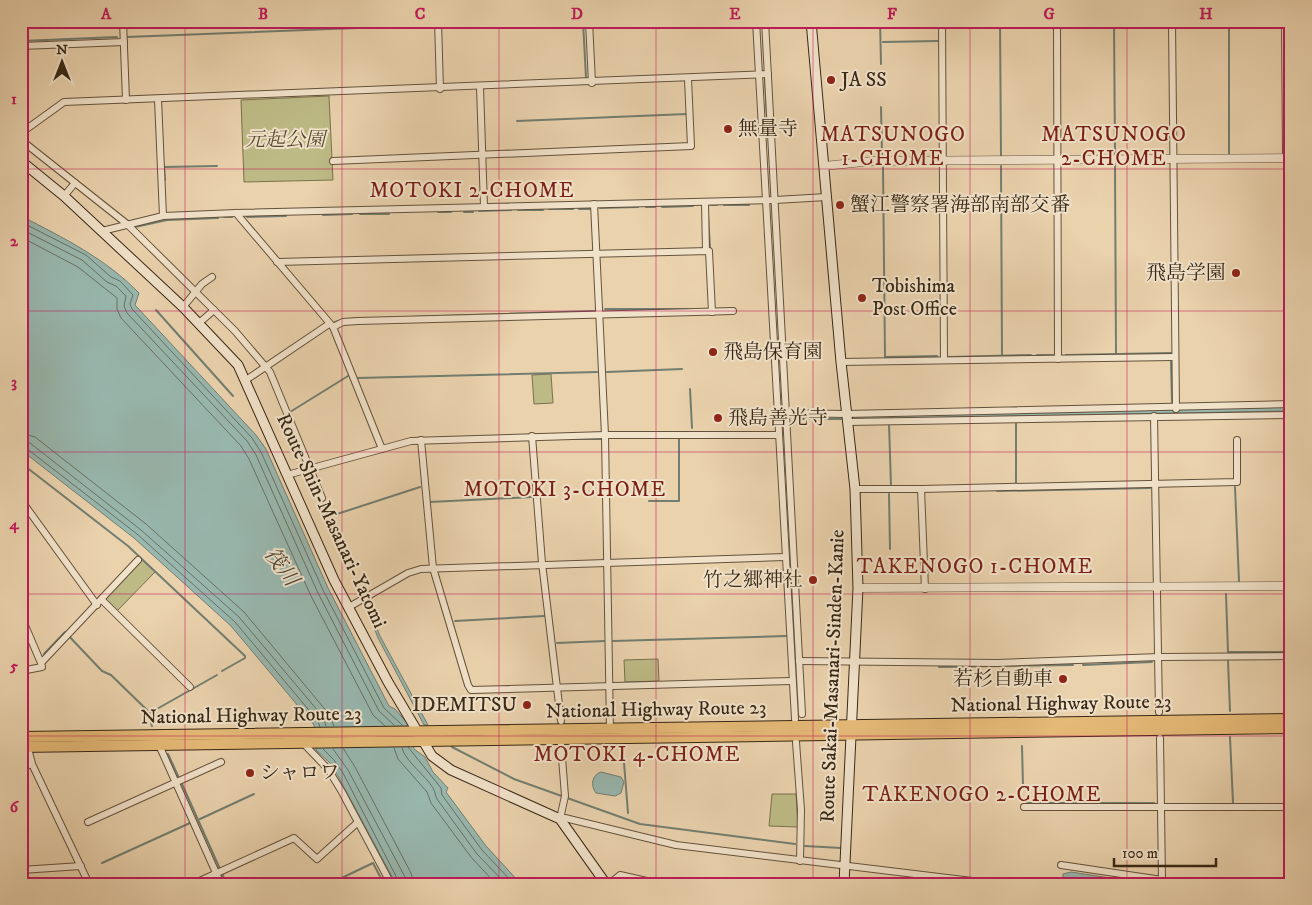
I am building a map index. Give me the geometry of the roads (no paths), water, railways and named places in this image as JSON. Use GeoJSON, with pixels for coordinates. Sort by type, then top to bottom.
{"type":"FeatureCollection","features":[{"type":"Feature","properties":{"kind":"highway","name":"National Highway Route 23"},"geometry":{"type":"LineString","coordinates":[[25,747],[159,745],[610,729],[1291,719]]}},
{"type":"Feature","properties":{"kind":"highway","name":"National Highway Route 23"},"geometry":{"type":"LineString","coordinates":[[418,736],[850,735],[1291,728]]}},
{"type":"Feature","properties":{"kind":"highway","name":"National Highway Route 23"},"geometry":{"type":"LineString","coordinates":[[21,737],[307,739]]}},
{"type":"Feature","properties":{"kind":"main road","name":"Route Sakai-Masanari-Sinden-Kanie"},"geometry":{"type":"LineString","coordinates":[[811,21],[840,362],[855,489],[858,588],[850,724],[844,884]]}},
{"type":"Feature","properties":{"kind":"main road","name":"Route Shin-Masanari-Yatomi"},"geometry":{"type":"LineString","coordinates":[[21,161],[64,196],[102,231],[183,307],[230,355],[246,380],[334,580],[418,736],[432,756],[451,770],[560,820],[606,883]]}},
{"type":"Feature","properties":{"kind":"street"},"geometry":{"type":"LineString","coordinates":[[123,21],[126,100]]}},
{"type":"Feature","properties":{"kind":"street"},"geometry":{"type":"LineString","coordinates":[[438,21],[440,89]]}},
{"type":"Feature","properties":{"kind":"street"},"geometry":{"type":"LineString","coordinates":[[589,21],[592,83]]}},
{"type":"Feature","properties":{"kind":"street"},"geometry":{"type":"LineString","coordinates":[[756,21],[795,719]]}},
{"type":"Feature","properties":{"kind":"street"},"geometry":{"type":"LineString","coordinates":[[765,21],[802,714]]}},
{"type":"Feature","properties":{"kind":"street"},"geometry":{"type":"LineString","coordinates":[[942,21],[944,360]]}},
{"type":"Feature","properties":{"kind":"street"},"geometry":{"type":"LineString","coordinates":[[1057,21],[1058,359]]}},
{"type":"Feature","properties":{"kind":"street"},"geometry":{"type":"LineString","coordinates":[[1172,21],[1176,416]]}},
{"type":"Feature","properties":{"kind":"street"},"geometry":{"type":"LineString","coordinates":[[824,166],[873,161],[1288,158],[1285,21]]}},
{"type":"Feature","properties":{"kind":"street"},"geometry":{"type":"LineString","coordinates":[[21,46],[124,42]]}},
{"type":"Feature","properties":{"kind":"street"},"geometry":{"type":"LineString","coordinates":[[21,132],[64,102],[592,83],[768,74]]}},
{"type":"Feature","properties":{"kind":"street"},"geometry":{"type":"LineString","coordinates":[[333,161],[692,146],[688,79]]}},
{"type":"Feature","properties":{"kind":"street"},"geometry":{"type":"LineString","coordinates":[[480,87],[484,207]]}},
{"type":"Feature","properties":{"kind":"street"},"geometry":{"type":"LineString","coordinates":[[158,100],[163,216]]}},
{"type":"Feature","properties":{"kind":"street"},"geometry":{"type":"LineString","coordinates":[[21,140],[126,224],[214,310],[265,365],[270,372],[322,498]]}},
{"type":"Feature","properties":{"kind":"street"},"geometry":{"type":"LineString","coordinates":[[64,196],[75,183]]}},
{"type":"Feature","properties":{"kind":"street"},"geometry":{"type":"LineString","coordinates":[[102,231],[163,216],[775,200],[827,197]]}},
{"type":"Feature","properties":{"kind":"street"},"geometry":{"type":"LineString","coordinates":[[705,202],[706,251]]}},
{"type":"Feature","properties":{"kind":"street"},"geometry":{"type":"LineString","coordinates":[[594,204],[605,435],[610,729]]}},
{"type":"Feature","properties":{"kind":"street"},"geometry":{"type":"LineString","coordinates":[[236,213],[331,326],[382,449]]}},
{"type":"Feature","properties":{"kind":"street"},"geometry":{"type":"LineString","coordinates":[[277,262],[710,251],[712,312]]}},
{"type":"Feature","properties":{"kind":"street"},"geometry":{"type":"LineString","coordinates":[[183,307],[212,277]]}},
{"type":"Feature","properties":{"kind":"street"},"geometry":{"type":"LineString","coordinates":[[199,324],[214,310]]}},
{"type":"Feature","properties":{"kind":"street"},"geometry":{"type":"LineString","coordinates":[[246,380],[265,365],[331,326],[343,322],[733,311]]}},
{"type":"Feature","properties":{"kind":"street"},"geometry":{"type":"LineString","coordinates":[[840,362],[1174,357]]}},
{"type":"Feature","properties":{"kind":"street"},"geometry":{"type":"LineString","coordinates":[[778,413],[847,418],[1290,415],[1289,404],[1176,406],[847,418]]}},
{"type":"Feature","properties":{"kind":"street"},"geometry":{"type":"LineString","coordinates":[[1154,416],[1160,657],[1159,712]]}},
{"type":"Feature","properties":{"kind":"street"},"geometry":{"type":"LineString","coordinates":[[287,475],[405,442],[421,440],[532,436],[779,435]]}},
{"type":"Feature","properties":{"kind":"street"},"geometry":{"type":"LineString","coordinates":[[532,436],[542,563],[561,721]]}},
{"type":"Feature","properties":{"kind":"street"},"geometry":{"type":"LineString","coordinates":[[421,440],[433,568],[471,690],[792,681]]}},
{"type":"Feature","properties":{"kind":"street"},"geometry":{"type":"LineString","coordinates":[[855,489],[1238,482],[1237,440]]}},
{"type":"Feature","properties":{"kind":"street"},"geometry":{"type":"LineString","coordinates":[[921,489],[924,589]]}},
{"type":"Feature","properties":{"kind":"street"},"geometry":{"type":"LineString","coordinates":[[21,500],[99,602],[190,687]]}},
{"type":"Feature","properties":{"kind":"street"},"geometry":{"type":"LineString","coordinates":[[349,607],[408,573],[433,568],[542,563],[785,557]]}},
{"type":"Feature","properties":{"kind":"street"},"geometry":{"type":"LineString","coordinates":[[41,663],[138,560]]}},
{"type":"Feature","properties":{"kind":"street"},"geometry":{"type":"LineString","coordinates":[[858,588],[1291,586]]}},
{"type":"Feature","properties":{"kind":"street"},"geometry":{"type":"LineString","coordinates":[[21,616],[42,667],[21,671]]}},
{"type":"Feature","properties":{"kind":"street"},"geometry":{"type":"LineString","coordinates":[[799,661],[997,662],[1160,657],[1291,656]]}},
{"type":"Feature","properties":{"kind":"street"},"geometry":{"type":"LineString","coordinates":[[21,737],[75,866],[90,884]]}},
{"type":"Feature","properties":{"kind":"street"},"geometry":{"type":"LineString","coordinates":[[1060,866],[1168,883],[1160,807],[1160,738]]}},
{"type":"Feature","properties":{"kind":"street"},"geometry":{"type":"LineString","coordinates":[[307,739],[328,769],[391,884]]}},
{"type":"Feature","properties":{"kind":"street"},"geometry":{"type":"LineString","coordinates":[[796,742],[801,810],[800,861]]}},
{"type":"Feature","properties":{"kind":"street"},"geometry":{"type":"LineString","coordinates":[[159,745],[221,884]]}},
{"type":"Feature","properties":{"kind":"street"},"geometry":{"type":"LineString","coordinates":[[561,745],[564,798],[560,820],[565,818],[676,845],[997,884]]}},
{"type":"Feature","properties":{"kind":"street"},"geometry":{"type":"LineString","coordinates":[[88,822],[221,762]]}},
{"type":"Feature","properties":{"kind":"street"},"geometry":{"type":"LineString","coordinates":[[21,768],[32,764]]}},
{"type":"Feature","properties":{"kind":"street"},"geometry":{"type":"LineString","coordinates":[[1024,807],[1291,806]]}},
{"type":"Feature","properties":{"kind":"street"},"geometry":{"type":"LineString","coordinates":[[193,884],[294,838],[317,859],[357,823]]}},
{"type":"Feature","properties":{"kind":"street"},"geometry":{"type":"LineString","coordinates":[[21,870],[75,866]]}},
{"type":"Feature","properties":{"kind":"street"},"geometry":{"type":"LineString","coordinates":[[606,883],[620,875],[660,884]]}},
{"type":"Feature","properties":{"kind":"water","name":"筏川"},"geometry":{"type":"Polygon","coordinates":[[[21,216],[98,259],[139,293],[135,305],[256,435],[266,449],[328,588],[389,706],[395,709],[408,724],[414,749],[425,757],[433,772],[448,788],[446,792],[486,846],[521,884],[396,884],[338,776],[330,763],[316,750],[314,725],[231,626],[134,538],[21,450],[21,216]]]}},
{"type":"Feature","properties":{"kind":"water"},"geometry":{"type":"Polygon","coordinates":[[[1291,407],[1291,411],[852,419],[852,416],[1291,407]]]}},
{"type":"Feature","properties":{"kind":"water"},"geometry":{"type":"Polygon","coordinates":[[[367,603],[380,636],[428,725],[424,725],[378,638],[365,604],[367,603]]]}},
{"type":"Feature","properties":{"kind":"water"},"geometry":{"type":"Polygon","coordinates":[[[601,772],[621,777],[624,782],[621,793],[615,796],[596,793],[593,781],[596,775],[601,772]]]}},
{"type":"Feature","properties":{"kind":"water"},"geometry":{"type":"Polygon","coordinates":[[[1071,872],[1150,884],[1105,885],[1081,883],[1063,877],[1063,874],[1071,872]]]}},
{"type":"Feature","properties":{"kind":"waterway"},"geometry":{"type":"LineString","coordinates":[[441,21],[442,26],[541,21]]}},
{"type":"Feature","properties":{"kind":"waterway"},"geometry":{"type":"LineString","coordinates":[[583,21],[586,78]]}},
{"type":"Feature","properties":{"kind":"waterway"},"geometry":{"type":"LineString","coordinates":[[880,21],[881,64]]}},
{"type":"Feature","properties":{"kind":"waterway"},"geometry":{"type":"LineString","coordinates":[[1000,21],[1001,156]]}},
{"type":"Feature","properties":{"kind":"waterway"},"geometry":{"type":"LineString","coordinates":[[1114,21],[1115,154]]}},
{"type":"Feature","properties":{"kind":"waterway"},"geometry":{"type":"LineString","coordinates":[[1229,21],[1229,154]]}},
{"type":"Feature","properties":{"kind":"waterway"},"geometry":{"type":"LineString","coordinates":[[127,37],[435,25]]}},
{"type":"Feature","properties":{"kind":"waterway"},"geometry":{"type":"LineString","coordinates":[[21,41],[117,37]]}},
{"type":"Feature","properties":{"kind":"waterway"},"geometry":{"type":"LineString","coordinates":[[883,42],[938,41]]}},
{"type":"Feature","properties":{"kind":"waterway"},"geometry":{"type":"LineString","coordinates":[[765,78],[767,119]]}},
{"type":"Feature","properties":{"kind":"waterway"},"geometry":{"type":"LineString","coordinates":[[881,107],[882,156]]}},
{"type":"Feature","properties":{"kind":"waterway"},"geometry":{"type":"LineString","coordinates":[[517,121],[687,114]]}},
{"type":"Feature","properties":{"kind":"waterway"},"geometry":{"type":"LineString","coordinates":[[1115,165],[1116,354]]}},
{"type":"Feature","properties":{"kind":"waterway"},"geometry":{"type":"LineString","coordinates":[[165,180],[164,167],[217,166]]}},
{"type":"Feature","properties":{"kind":"waterway"},"geometry":{"type":"LineString","coordinates":[[1001,166],[1002,356]]}},
{"type":"Feature","properties":{"kind":"waterway"},"geometry":{"type":"LineString","coordinates":[[883,167],[885,357],[937,356]]}},
{"type":"Feature","properties":{"kind":"waterway"},"geometry":{"type":"LineString","coordinates":[[711,205],[717,205]]}},
{"type":"Feature","properties":{"kind":"waterway"},"geometry":{"type":"LineString","coordinates":[[724,205],[749,205]]}},
{"type":"Feature","properties":{"kind":"waterway"},"geometry":{"type":"LineString","coordinates":[[662,207],[693,206]]}},
{"type":"Feature","properties":{"kind":"waterway"},"geometry":{"type":"LineString","coordinates":[[600,208],[638,207]]}},
{"type":"Feature","properties":{"kind":"waterway"},"geometry":{"type":"LineString","coordinates":[[646,207],[655,207]]}},
{"type":"Feature","properties":{"kind":"waterway"},"geometry":{"type":"LineString","coordinates":[[549,209],[573,209]]}},
{"type":"Feature","properties":{"kind":"waterway"},"geometry":{"type":"LineString","coordinates":[[579,209],[591,209]]}},
{"type":"Feature","properties":{"kind":"waterway"},"geometry":{"type":"LineString","coordinates":[[479,211],[511,210]]}},
{"type":"Feature","properties":{"kind":"waterway"},"geometry":{"type":"LineString","coordinates":[[518,210],[543,210]]}},
{"type":"Feature","properties":{"kind":"waterway"},"geometry":{"type":"LineString","coordinates":[[438,212],[451,212]]}},
{"type":"Feature","properties":{"kind":"waterway"},"geometry":{"type":"LineString","coordinates":[[464,212],[473,212]]}},
{"type":"Feature","properties":{"kind":"waterway"},"geometry":{"type":"LineString","coordinates":[[323,215],[352,214]]}},
{"type":"Feature","properties":{"kind":"waterway"},"geometry":{"type":"LineString","coordinates":[[360,214],[389,214]]}},
{"type":"Feature","properties":{"kind":"waterway"},"geometry":{"type":"LineString","coordinates":[[708,215],[710,248]]}},
{"type":"Feature","properties":{"kind":"waterway"},"geometry":{"type":"LineString","coordinates":[[247,217],[286,216]]}},
{"type":"Feature","properties":{"kind":"waterway"},"geometry":{"type":"LineString","coordinates":[[224,217],[232,217]]}},
{"type":"Feature","properties":{"kind":"waterway"},"geometry":{"type":"LineString","coordinates":[[135,227],[167,220],[218,218]]}},
{"type":"Feature","properties":{"kind":"waterway"},"geometry":{"type":"LineString","coordinates":[[605,309],[688,309]]}},
{"type":"Feature","properties":{"kind":"waterway"},"geometry":{"type":"LineString","coordinates":[[156,310],[233,396]]}},
{"type":"Feature","properties":{"kind":"waterway"},"geometry":{"type":"LineString","coordinates":[[347,319],[594,311]]}},
{"type":"Feature","properties":{"kind":"waterway"},"geometry":{"type":"LineString","coordinates":[[335,322],[342,320]]}},
{"type":"Feature","properties":{"kind":"waterway"},"geometry":{"type":"LineString","coordinates":[[1066,355],[1171,353]]}},
{"type":"Feature","properties":{"kind":"waterway"},"geometry":{"type":"LineString","coordinates":[[949,357],[1031,355]]}},
{"type":"Feature","properties":{"kind":"waterway"},"geometry":{"type":"LineString","coordinates":[[1037,355],[1053,355]]}},
{"type":"Feature","properties":{"kind":"waterway"},"geometry":{"type":"LineString","coordinates":[[1171,362],[1172,402]]}},
{"type":"Feature","properties":{"kind":"waterway"},"geometry":{"type":"LineString","coordinates":[[607,372],[682,369]]}},
{"type":"Feature","properties":{"kind":"waterway"},"geometry":{"type":"LineString","coordinates":[[357,378],[597,372]]}},
{"type":"Feature","properties":{"kind":"waterway"},"geometry":{"type":"LineString","coordinates":[[290,412],[348,376]]}},
{"type":"Feature","properties":{"kind":"waterway"},"geometry":{"type":"LineString","coordinates":[[690,389],[692,428]]}},
{"type":"Feature","properties":{"kind":"waterway"},"geometry":{"type":"LineString","coordinates":[[798,419],[841,419]]}},
{"type":"Feature","properties":{"kind":"waterway"},"geometry":{"type":"LineString","coordinates":[[1016,422],[1016,483]]}},
{"type":"Feature","properties":{"kind":"waterway"},"geometry":{"type":"LineString","coordinates":[[889,424],[891,486]]}},
{"type":"Feature","properties":{"kind":"waterway"},"geometry":{"type":"LineString","coordinates":[[649,501],[679,501],[679,438]]}},
{"type":"Feature","properties":{"kind":"waterway"},"geometry":{"type":"LineString","coordinates":[[561,439],[601,439]]}},
{"type":"Feature","properties":{"kind":"waterway"},"geometry":{"type":"LineString","coordinates":[[21,463],[128,546],[245,656],[245,658],[222,671]]}},
{"type":"Feature","properties":{"kind":"waterway"},"geometry":{"type":"LineString","coordinates":[[334,515],[420,487]]}},
{"type":"Feature","properties":{"kind":"waterway"},"geometry":{"type":"LineString","coordinates":[[1235,487],[1239,581]]}},
{"type":"Feature","properties":{"kind":"waterway"},"geometry":{"type":"LineString","coordinates":[[997,491],[1150,488]]}},
{"type":"Feature","properties":{"kind":"waterway"},"geometry":{"type":"LineString","coordinates":[[889,494],[890,549]]}},
{"type":"Feature","properties":{"kind":"waterway"},"geometry":{"type":"LineString","coordinates":[[430,502],[532,497]]}},
{"type":"Feature","properties":{"kind":"waterway"},"geometry":{"type":"LineString","coordinates":[[1226,594],[1228,652],[1291,652]]}},
{"type":"Feature","properties":{"kind":"waterway"},"geometry":{"type":"LineString","coordinates":[[455,621],[544,616]]}},
{"type":"Feature","properties":{"kind":"waterway"},"geometry":{"type":"LineString","coordinates":[[44,654],[65,632],[102,671],[111,675],[147,710],[152,726]]}},
{"type":"Feature","properties":{"kind":"waterway"},"geometry":{"type":"LineString","coordinates":[[613,641],[786,636]]}},
{"type":"Feature","properties":{"kind":"waterway"},"geometry":{"type":"LineString","coordinates":[[557,643],[605,641]]}},
{"type":"Feature","properties":{"kind":"waterway"},"geometry":{"type":"LineString","coordinates":[[1228,661],[1230,711]]}},
{"type":"Feature","properties":{"kind":"waterway"},"geometry":{"type":"LineString","coordinates":[[1083,665],[1152,662]]}},
{"type":"Feature","properties":{"kind":"waterway"},"geometry":{"type":"LineString","coordinates":[[939,667],[1073,665]]}},
{"type":"Feature","properties":{"kind":"waterway"},"geometry":{"type":"LineString","coordinates":[[148,714],[217,675]]}},
{"type":"Feature","properties":{"kind":"waterway"},"geometry":{"type":"LineString","coordinates":[[1230,737],[1233,803]]}},
{"type":"Feature","properties":{"kind":"waterway"},"geometry":{"type":"LineString","coordinates":[[1022,746],[1023,785]]}},
{"type":"Feature","properties":{"kind":"waterway"},"geometry":{"type":"LineString","coordinates":[[452,747],[514,779],[640,824],[795,844]]}},
{"type":"Feature","properties":{"kind":"waterway"},"geometry":{"type":"LineString","coordinates":[[623,750],[628,813]]}},
{"type":"Feature","properties":{"kind":"waterway"},"geometry":{"type":"LineString","coordinates":[[168,754],[179,778]]}},
{"type":"Feature","properties":{"kind":"waterway"},"geometry":{"type":"LineString","coordinates":[[182,784],[220,869]]}},
{"type":"Feature","properties":{"kind":"waterway"},"geometry":{"type":"LineString","coordinates":[[200,819],[254,794]]}},
{"type":"Feature","properties":{"kind":"waterway"},"geometry":{"type":"LineString","coordinates":[[1024,803],[1154,803]]}},
{"type":"Feature","properties":{"kind":"waterway"},"geometry":{"type":"LineString","coordinates":[[1279,810],[1291,810]]}},
{"type":"Feature","properties":{"kind":"waterway"},"geometry":{"type":"LineString","coordinates":[[102,863],[190,823]]}},
{"type":"Feature","properties":{"kind":"waterway"},"geometry":{"type":"LineString","coordinates":[[805,846],[841,848]]}},
{"type":"Feature","properties":{"kind":"waterway"},"geometry":{"type":"LineString","coordinates":[[329,884],[373,863],[384,884]]}},
{"type":"Feature","properties":{"kind":"waterway"},"geometry":{"type":"LineString","coordinates":[[222,874],[227,884]]}},
{"type":"Feature","properties":{"kind":"place","name":"JA SS"},"geometry":{"type":"Point","coordinates":[831,80]}},
{"type":"Feature","properties":{"kind":"place","name":"無量寺"},"geometry":{"type":"Point","coordinates":[728,129]}},
{"type":"Feature","properties":{"kind":"place","name":"蟹江警察署海部南部交番"},"geometry":{"type":"Point","coordinates":[840,205]}},
{"type":"Feature","properties":{"kind":"place","name":"飛島学園"},"geometry":{"type":"Point","coordinates":[1236,273]}},
{"type":"Feature","properties":{"kind":"place","name":"Tobishima Post Office"},"geometry":{"type":"Point","coordinates":[862,298]}},
{"type":"Feature","properties":{"kind":"place","name":"飛島保育園"},"geometry":{"type":"Point","coordinates":[713,352]}},
{"type":"Feature","properties":{"kind":"place","name":"飛島善光寺"},"geometry":{"type":"Point","coordinates":[718,418]}},
{"type":"Feature","properties":{"kind":"place","name":"竹之郷神社"},"geometry":{"type":"Point","coordinates":[813,580]}},
{"type":"Feature","properties":{"kind":"place","name":"若杉自動車"},"geometry":{"type":"Point","coordinates":[1063,679]}},
{"type":"Feature","properties":{"kind":"place","name":"IDEMITSU"},"geometry":{"type":"Point","coordinates":[527,705]}},
{"type":"Feature","properties":{"kind":"place","name":"シャロワ"},"geometry":{"type":"Point","coordinates":[250,773]}},
{"type":"Feature","properties":{"kind":"district","name":"MATSUNOGO 1-CHOME"},"geometry":{"type":"Point","coordinates":[893,147]}},
{"type":"Feature","properties":{"kind":"district","name":"MATSUNOGO 2-CHOME"},"geometry":{"type":"Point","coordinates":[1114,147]}},
{"type":"Feature","properties":{"kind":"district","name":"MOTOKI 2-CHOME"},"geometry":{"type":"Point","coordinates":[472,191]}},
{"type":"Feature","properties":{"kind":"district","name":"MOTOKI 3-CHOME"},"geometry":{"type":"Point","coordinates":[565,490]}},
{"type":"Feature","properties":{"kind":"district","name":"TAKENOGO 1-CHOME"},"geometry":{"type":"Point","coordinates":[975,567]}},
{"type":"Feature","properties":{"kind":"district","name":"MOTOKI 4-CHOME"},"geometry":{"type":"Point","coordinates":[637,755]}},
{"type":"Feature","properties":{"kind":"district","name":"TAKENOGO 2-CHOME"},"geometry":{"type":"Point","coordinates":[982,795]}},
{"type":"Feature","properties":{"kind":"park label","name":"元起公園"},"geometry":{"type":"Point","coordinates":[285,140]}}]}
